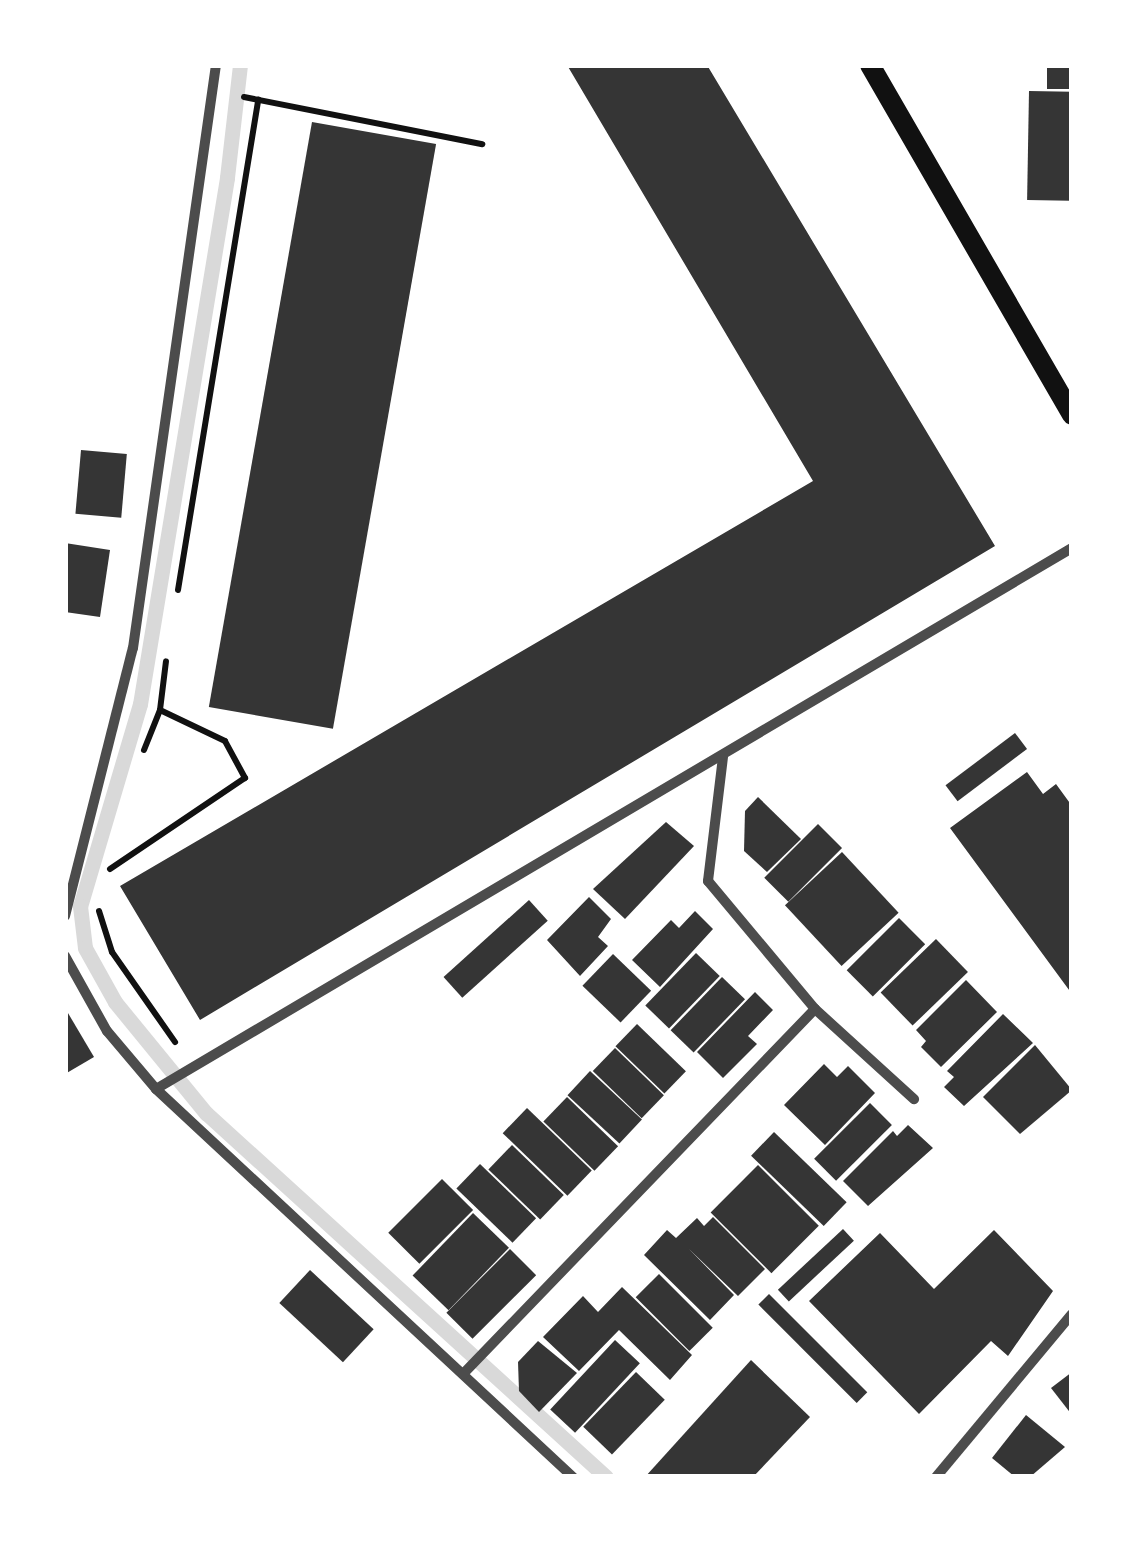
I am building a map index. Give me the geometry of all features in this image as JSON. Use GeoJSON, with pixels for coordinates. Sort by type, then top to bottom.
{"type":"FeatureCollection","features":[{"type":"Feature","properties":{"kind":"main road"},"geometry":{"type":"LineString","coordinates":[[870,65],[1072,415]]}},
{"type":"Feature","properties":{"kind":"street"},"geometry":{"type":"LineString","coordinates":[[65,916],[133,648],[216,65]]}},
{"type":"Feature","properties":{"kind":"street"},"geometry":{"type":"LineString","coordinates":[[156,1089],[1072,548]]}},
{"type":"Feature","properties":{"kind":"street"},"geometry":{"type":"LineString","coordinates":[[722,756],[708,881],[816,1009],[914,1099]]}},
{"type":"Feature","properties":{"kind":"street"},"geometry":{"type":"LineString","coordinates":[[65,956],[107,1031],[156,1089],[573,1477]]}},
{"type":"Feature","properties":{"kind":"street"},"geometry":{"type":"LineString","coordinates":[[464,1374],[816,1009]]}},
{"type":"Feature","properties":{"kind":"street"},"geometry":{"type":"LineString","coordinates":[[936,1477],[1072,1314]]}},
{"type":"Feature","properties":{"kind":"path"},"geometry":{"type":"LineString","coordinates":[[213,90],[482,144]]}},
{"type":"Feature","properties":{"kind":"path"},"geometry":{"type":"LineString","coordinates":[[176,600],[258,100]]}},
{"type":"Feature","properties":{"kind":"path"},"geometry":{"type":"LineString","coordinates":[[142,755],[160,710],[170,639]]}},
{"type":"Feature","properties":{"kind":"path"},"geometry":{"type":"LineString","coordinates":[[110,868],[245,778],[225,740],[160,710]]}},
{"type":"Feature","properties":{"kind":"path"},"geometry":{"type":"LineString","coordinates":[[105,886],[114,852]]}},
{"type":"Feature","properties":{"kind":"path"},"geometry":{"type":"LineString","coordinates":[[102,898],[98,908],[112,952],[194,1066]]}},
{"type":"Feature","properties":{"kind":"building"},"geometry":{"type":"Polygon","coordinates":[[[567,65],[707,65],[995,546],[200,1020],[120,886],[813,481],[567,65]]]}},
{"type":"Feature","properties":{"kind":"building"},"geometry":{"type":"Polygon","coordinates":[[[1047,65],[1072,65],[1072,89],[1047,89],[1047,65]]]}},
{"type":"Feature","properties":{"kind":"building"},"geometry":{"type":"Polygon","coordinates":[[[1029,91],[1072,92],[1070,201],[1027,200],[1029,91]]]}},
{"type":"Feature","properties":{"kind":"building"},"geometry":{"type":"Polygon","coordinates":[[[312,122],[436,144],[333,729],[209,707],[312,122]]]}},
{"type":"Feature","properties":{"kind":"building"},"geometry":{"type":"Polygon","coordinates":[[[81,450],[127,454],[121,518],[75,514],[81,450]]]}},
{"type":"Feature","properties":{"kind":"building"},"geometry":{"type":"Polygon","coordinates":[[[65,543],[110,550],[100,617],[65,612],[65,543]]]}},
{"type":"Feature","properties":{"kind":"building"},"geometry":{"type":"Polygon","coordinates":[[[1015,733],[1027,749],[958,801],[946,785],[1015,733]]]}},
{"type":"Feature","properties":{"kind":"building"},"geometry":{"type":"Polygon","coordinates":[[[1027,772],[1043,794],[1056,784],[1072,806],[1072,994],[950,828],[1027,772]]]}},
{"type":"Feature","properties":{"kind":"building"},"geometry":{"type":"Polygon","coordinates":[[[758,797],[801,839],[767,872],[744,851],[745,811],[758,797]]]}},
{"type":"Feature","properties":{"kind":"building"},"geometry":{"type":"Polygon","coordinates":[[[666,822],[694,846],[625,919],[593,889],[666,822]]]}},
{"type":"Feature","properties":{"kind":"building"},"geometry":{"type":"Polygon","coordinates":[[[818,824],[842,848],[788,902],[764,878],[818,824]]]}},
{"type":"Feature","properties":{"kind":"building"},"geometry":{"type":"Polygon","coordinates":[[[842,852],[899,913],[842,966],[785,905],[842,852]]]}},
{"type":"Feature","properties":{"kind":"building"},"geometry":{"type":"Polygon","coordinates":[[[589,897],[611,919],[598,937],[608,946],[580,976],[547,940],[589,897]]]}},
{"type":"Feature","properties":{"kind":"building"},"geometry":{"type":"Polygon","coordinates":[[[529,900],[548,921],[462,998],[444,977],[529,900]]]}},
{"type":"Feature","properties":{"kind":"building"},"geometry":{"type":"Polygon","coordinates":[[[695,911],[713,929],[660,987],[632,960],[671,920],[679,928],[695,911]]]}},
{"type":"Feature","properties":{"kind":"building"},"geometry":{"type":"Polygon","coordinates":[[[899,918],[925,944],[873,996],[847,970],[899,918]]]}},
{"type":"Feature","properties":{"kind":"building"},"geometry":{"type":"Polygon","coordinates":[[[936,939],[968,972],[913,1026],[881,992],[936,939]]]}},
{"type":"Feature","properties":{"kind":"building"},"geometry":{"type":"Polygon","coordinates":[[[696,953],[720,976],[669,1028],[645,1006],[696,953]]]}},
{"type":"Feature","properties":{"kind":"building"},"geometry":{"type":"Polygon","coordinates":[[[613,954],[651,991],[621,1022],[582,986],[613,954]]]}},
{"type":"Feature","properties":{"kind":"building"},"geometry":{"type":"Polygon","coordinates":[[[722,977],[745,999],[694,1052],[671,1030],[722,977]]]}},
{"type":"Feature","properties":{"kind":"building"},"geometry":{"type":"Polygon","coordinates":[[[966,980],[997,1012],[941,1067],[921,1047],[926,1041],[916,1030],[966,980]]]}},
{"type":"Feature","properties":{"kind":"building"},"geometry":{"type":"Polygon","coordinates":[[[755,992],[773,1010],[748,1036],[757,1044],[723,1078],[697,1052],[755,992]]]}},
{"type":"Feature","properties":{"kind":"building"},"geometry":{"type":"Polygon","coordinates":[[[65,1008],[94,1057],[65,1074],[65,1008]]]}},
{"type":"Feature","properties":{"kind":"building"},"geometry":{"type":"Polygon","coordinates":[[[1003,1014],[1033,1043],[964,1106],[944,1087],[954,1077],[947,1071],[1003,1014]]]}},
{"type":"Feature","properties":{"kind":"building"},"geometry":{"type":"Polygon","coordinates":[[[637,1024],[686,1071],[664,1094],[615,1046],[637,1024]]]}},
{"type":"Feature","properties":{"kind":"building"},"geometry":{"type":"Polygon","coordinates":[[[1035,1045],[1072,1090],[1020,1134],[983,1097],[1035,1045]]]}},
{"type":"Feature","properties":{"kind":"building"},"geometry":{"type":"Polygon","coordinates":[[[615,1048],[664,1095],[642,1118],[593,1071],[615,1048]]]}},
{"type":"Feature","properties":{"kind":"building"},"geometry":{"type":"Polygon","coordinates":[[[824,1064],[837,1077],[848,1066],[875,1093],[825,1145],[784,1105],[824,1064]]]}},
{"type":"Feature","properties":{"kind":"building"},"geometry":{"type":"Polygon","coordinates":[[[590,1071],[642,1119],[619,1144],[567,1095],[590,1071]]]}},
{"type":"Feature","properties":{"kind":"building"},"geometry":{"type":"Polygon","coordinates":[[[567,1097],[618,1146],[594,1171],[543,1121],[567,1097]]]}},
{"type":"Feature","properties":{"kind":"building"},"geometry":{"type":"Polygon","coordinates":[[[870,1103],[892,1125],[836,1181],[814,1159],[870,1103]]]}},
{"type":"Feature","properties":{"kind":"building"},"geometry":{"type":"Polygon","coordinates":[[[527,1108],[592,1171],[567,1196],[503,1133],[527,1108]]]}},
{"type":"Feature","properties":{"kind":"building"},"geometry":{"type":"Polygon","coordinates":[[[908,1125],[933,1148],[868,1206],[843,1181],[893,1131],[897,1136],[908,1125]]]}},
{"type":"Feature","properties":{"kind":"building"},"geometry":{"type":"Polygon","coordinates":[[[774,1132],[847,1202],[824,1226],[751,1156],[774,1132]]]}},
{"type":"Feature","properties":{"kind":"building"},"geometry":{"type":"Polygon","coordinates":[[[512,1145],[564,1195],[540,1219],[488,1169],[512,1145]]]}},
{"type":"Feature","properties":{"kind":"building"},"geometry":{"type":"Polygon","coordinates":[[[480,1164],[536,1218],[512,1243],[456,1188],[480,1164]]]}},
{"type":"Feature","properties":{"kind":"building"},"geometry":{"type":"Polygon","coordinates":[[[758,1165],[819,1226],[771,1273],[711,1212],[758,1165]]]}},
{"type":"Feature","properties":{"kind":"building"},"geometry":{"type":"Polygon","coordinates":[[[442,1179],[473,1210],[419,1264],[388,1233],[442,1179]]]}},
{"type":"Feature","properties":{"kind":"building"},"geometry":{"type":"Polygon","coordinates":[[[473,1213],[509,1248],[449,1310],[413,1276],[473,1213]]]}},
{"type":"Feature","properties":{"kind":"building"},"geometry":{"type":"Polygon","coordinates":[[[713,1217],[765,1269],[738,1296],[689,1249],[734,1295],[710,1320],[644,1255],[667,1230],[676,1238],[697,1218],[704,1226],[713,1217]]]}},
{"type":"Feature","properties":{"kind":"building"},"geometry":{"type":"Polygon","coordinates":[[[843,1229],[854,1241],[789,1301],[778,1290],[843,1229]]]}},
{"type":"Feature","properties":{"kind":"building"},"geometry":{"type":"Polygon","coordinates":[[[994,1230],[1053,1291],[1008,1356],[991,1341],[919,1414],[809,1301],[880,1233],[934,1289],[994,1230]]]}},
{"type":"Feature","properties":{"kind":"building"},"geometry":{"type":"Polygon","coordinates":[[[510,1249],[536,1275],[473,1339],[446,1313],[510,1249]]]}},
{"type":"Feature","properties":{"kind":"building"},"geometry":{"type":"Polygon","coordinates":[[[310,1270],[374,1329],[343,1362],[279,1303],[310,1270]]]}},
{"type":"Feature","properties":{"kind":"building"},"geometry":{"type":"Polygon","coordinates":[[[659,1274],[713,1328],[689,1351],[636,1297],[659,1274]]]}},
{"type":"Feature","properties":{"kind":"building"},"geometry":{"type":"Polygon","coordinates":[[[622,1287],[692,1355],[670,1380],[619,1330],[579,1371],[543,1337],[583,1296],[598,1312],[622,1287]]]}},
{"type":"Feature","properties":{"kind":"building"},"geometry":{"type":"Polygon","coordinates":[[[769,1294],[867,1392],[857,1403],[758,1305],[769,1294]]]}},
{"type":"Feature","properties":{"kind":"building"},"geometry":{"type":"Polygon","coordinates":[[[615,1340],[640,1363],[575,1433],[550,1409],[615,1340]]]}},
{"type":"Feature","properties":{"kind":"building"},"geometry":{"type":"Polygon","coordinates":[[[538,1341],[577,1373],[539,1412],[519,1391],[518,1362],[538,1341]]]}},
{"type":"Feature","properties":{"kind":"building"},"geometry":{"type":"Polygon","coordinates":[[[751,1360],[810,1417],[753,1477],[645,1477],[751,1360]]]}},
{"type":"Feature","properties":{"kind":"building"},"geometry":{"type":"Polygon","coordinates":[[[636,1372],[665,1400],[612,1454],[583,1427],[636,1372]]]}},
{"type":"Feature","properties":{"kind":"building"},"geometry":{"type":"Polygon","coordinates":[[[1072,1372],[1072,1415],[1051,1388],[1072,1372]]]}},
{"type":"Feature","properties":{"kind":"building"},"geometry":{"type":"Polygon","coordinates":[[[1026,1415],[1065,1447],[1030,1477],[1015,1477],[992,1458],[1026,1415]]]}},
{"type":"Feature","properties":{"kind":"waterway"},"geometry":{"type":"LineString","coordinates":[[240,65],[227,178],[140,704],[80,906],[85,948],[115,1002],[206,1113],[606,1477]]}}]}
